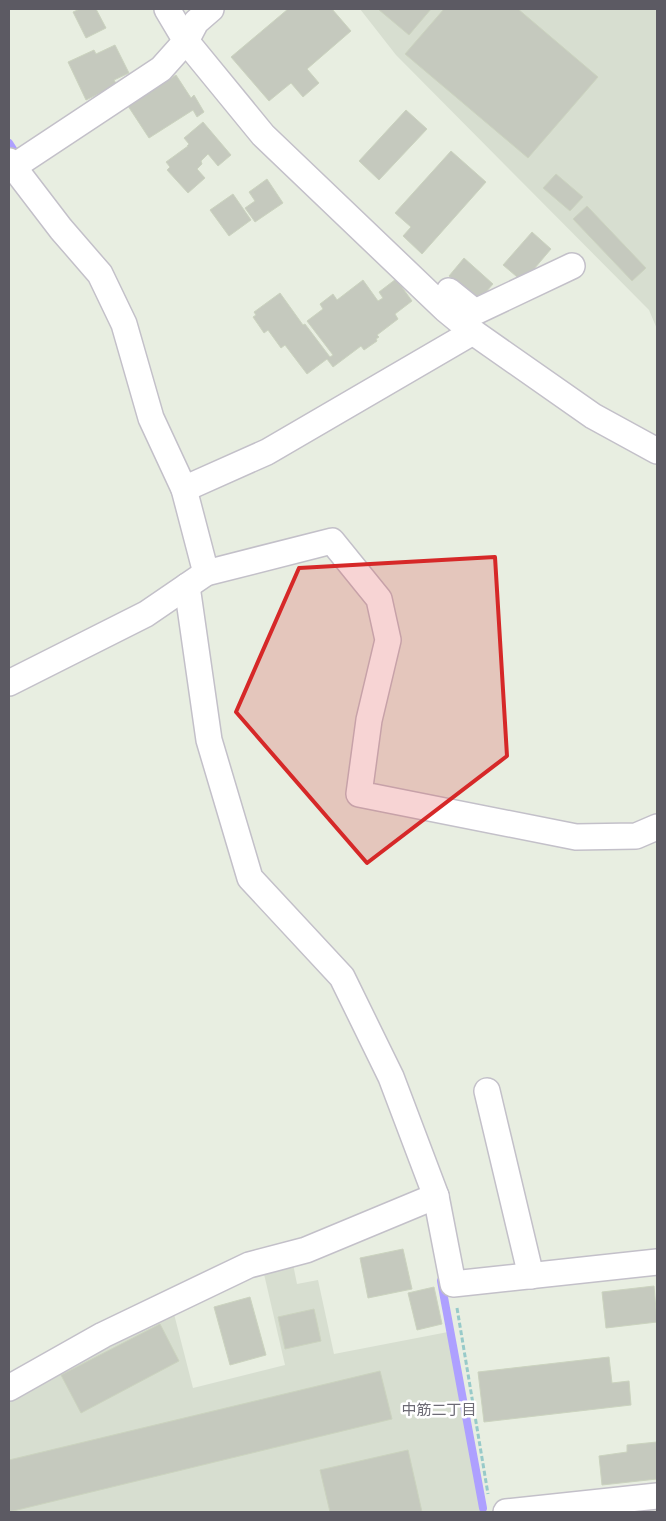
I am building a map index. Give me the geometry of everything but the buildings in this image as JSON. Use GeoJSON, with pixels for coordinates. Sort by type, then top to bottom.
{"type":"FeatureCollection","features":[{"type":"Feature","properties":{"kind":"street"},"geometry":{"type":"LineString","coordinates":[[167,9],[186,41],[263,135],[445,309],[473,332],[593,416],[657,451]]}},
{"type":"Feature","properties":{"kind":"street"},"geometry":{"type":"LineString","coordinates":[[211,9],[196,22],[186,41],[161,69],[11,164],[61,229],[100,274],[124,324],[151,418],[184,489],[197,579],[209,740],[250,878],[342,976],[392,1077],[436,1196],[453,1284],[657,1262]]}},
{"type":"Feature","properties":{"kind":"street"},"geometry":{"type":"LineString","coordinates":[[430,295],[441,285],[475,312],[572,266]]}},
{"type":"Feature","properties":{"kind":"street"},"geometry":{"type":"LineString","coordinates":[[184,489],[267,452],[473,332]]}},
{"type":"Feature","properties":{"kind":"street"},"geometry":{"type":"LineString","coordinates":[[9,683],[146,614],[197,579],[332,541],[379,599],[388,640],[369,720],[359,794],[576,837],[636,836],[657,827]]}},
{"type":"Feature","properties":{"kind":"street"},"geometry":{"type":"LineString","coordinates":[[487,1091],[531,1276]]}},
{"type":"Feature","properties":{"kind":"street"},"geometry":{"type":"LineString","coordinates":[[9,1388],[103,1335],[249,1264],[306,1250],[436,1196]]}},
{"type":"Feature","properties":{"kind":"street"},"geometry":{"type":"LineString","coordinates":[[498,1508],[657,1496]]}},
{"type":"Feature","properties":{"kind":"path"},"geometry":{"type":"LineString","coordinates":[[453,1284],[498,1508]]}},
{"type":"Feature","properties":{"kind":"highlighted area"},"geometry":{"type":"Polygon","coordinates":[[[495,557],[507,756],[367,863],[236,712],[299,568],[495,557]]]}},
{"type":"Feature","properties":{"kind":"shaded area"},"geometry":{"type":"Polygon","coordinates":[[[360,9],[657,9],[657,329],[649,310],[396,55],[360,9]]]}},
{"type":"Feature","properties":{"kind":"shaded area"},"geometry":{"type":"Polygon","coordinates":[[[293,1264],[297,1284],[318,1280],[334,1354],[448,1332],[481,1512],[9,1512],[9,1398],[173,1310],[193,1388],[285,1365],[264,1274],[293,1264]]]}},
{"type":"Feature","properties":{"kind":"waterway"},"geometry":{"type":"LineString","coordinates":[[9,143],[16,154]]}},
{"type":"Feature","properties":{"kind":"waterway"},"geometry":{"type":"LineString","coordinates":[[441,1281],[483,1508]]}},
{"type":"Feature","properties":{"kind":"district","name":"中筋二丁目"},"geometry":{"type":"Point","coordinates":[439,1410]}}]}
